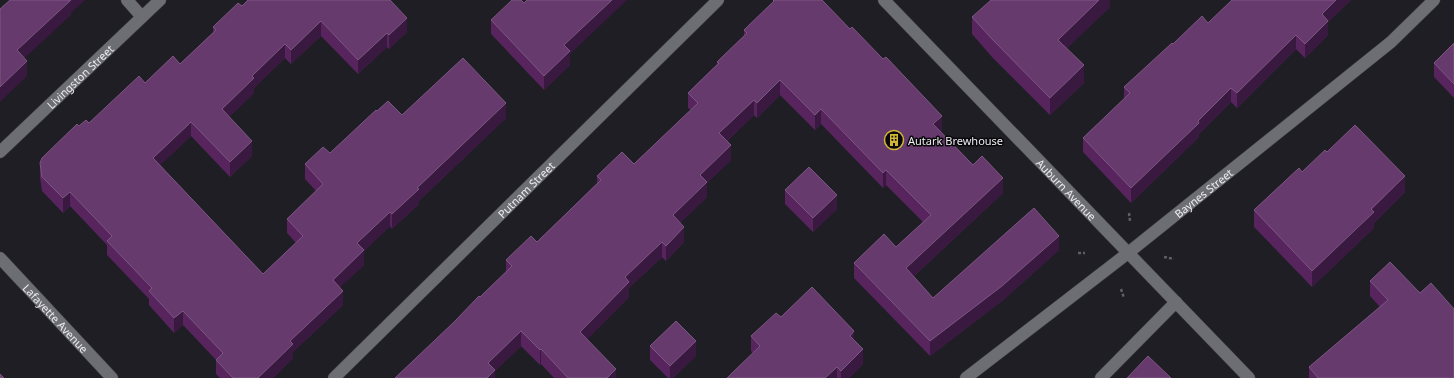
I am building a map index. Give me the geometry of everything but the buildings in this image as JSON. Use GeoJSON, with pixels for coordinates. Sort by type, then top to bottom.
{"type":"FeatureCollection","features":[{"type":"Feature","properties":{"kind":"street"},"geometry":{"type":"LineString","coordinates":[[127,0],[142,17]]}},
{"type":"Feature","properties":{"kind":"street","name":"Livingston Street"},"geometry":{"type":"LineString","coordinates":[[0,152],[160,0]]}},
{"type":"Feature","properties":{"kind":"street","name":"Putnam Street"},"geometry":{"type":"LineString","coordinates":[[334,378],[718,0]]}},
{"type":"Feature","properties":{"kind":"street","name":"Auburn Avenue"},"geometry":{"type":"LineString","coordinates":[[884,0],[1249,378]]}},
{"type":"Feature","properties":{"kind":"street","name":"Baynes Street"},"geometry":{"type":"LineString","coordinates":[[966,378],[1128,253],[1391,42],[1434,0]]}},
{"type":"Feature","properties":{"kind":"street","name":"Lafayette Avenue"},"geometry":{"type":"LineString","coordinates":[[0,258],[112,378]]}},
{"type":"Feature","properties":{"kind":"street"},"geometry":{"type":"LineString","coordinates":[[1100,378],[1176,302]]}},
{"type":"Feature","properties":{"kind":"path"},"geometry":{"type":"LineString","coordinates":[[1129,212],[1130,221]]}},
{"type":"Feature","properties":{"kind":"path"},"geometry":{"type":"LineString","coordinates":[[1078,252],[1084,253]]}},
{"type":"Feature","properties":{"kind":"path"},"geometry":{"type":"LineString","coordinates":[[1164,257],[1174,259]]}},
{"type":"Feature","properties":{"kind":"path"},"geometry":{"type":"LineString","coordinates":[[1121,289],[1124,298]]}},
{"type":"Feature","properties":{"kind":"place","name":"Autark Brewhouse"},"geometry":{"type":"Point","coordinates":[894,140]}}]}
